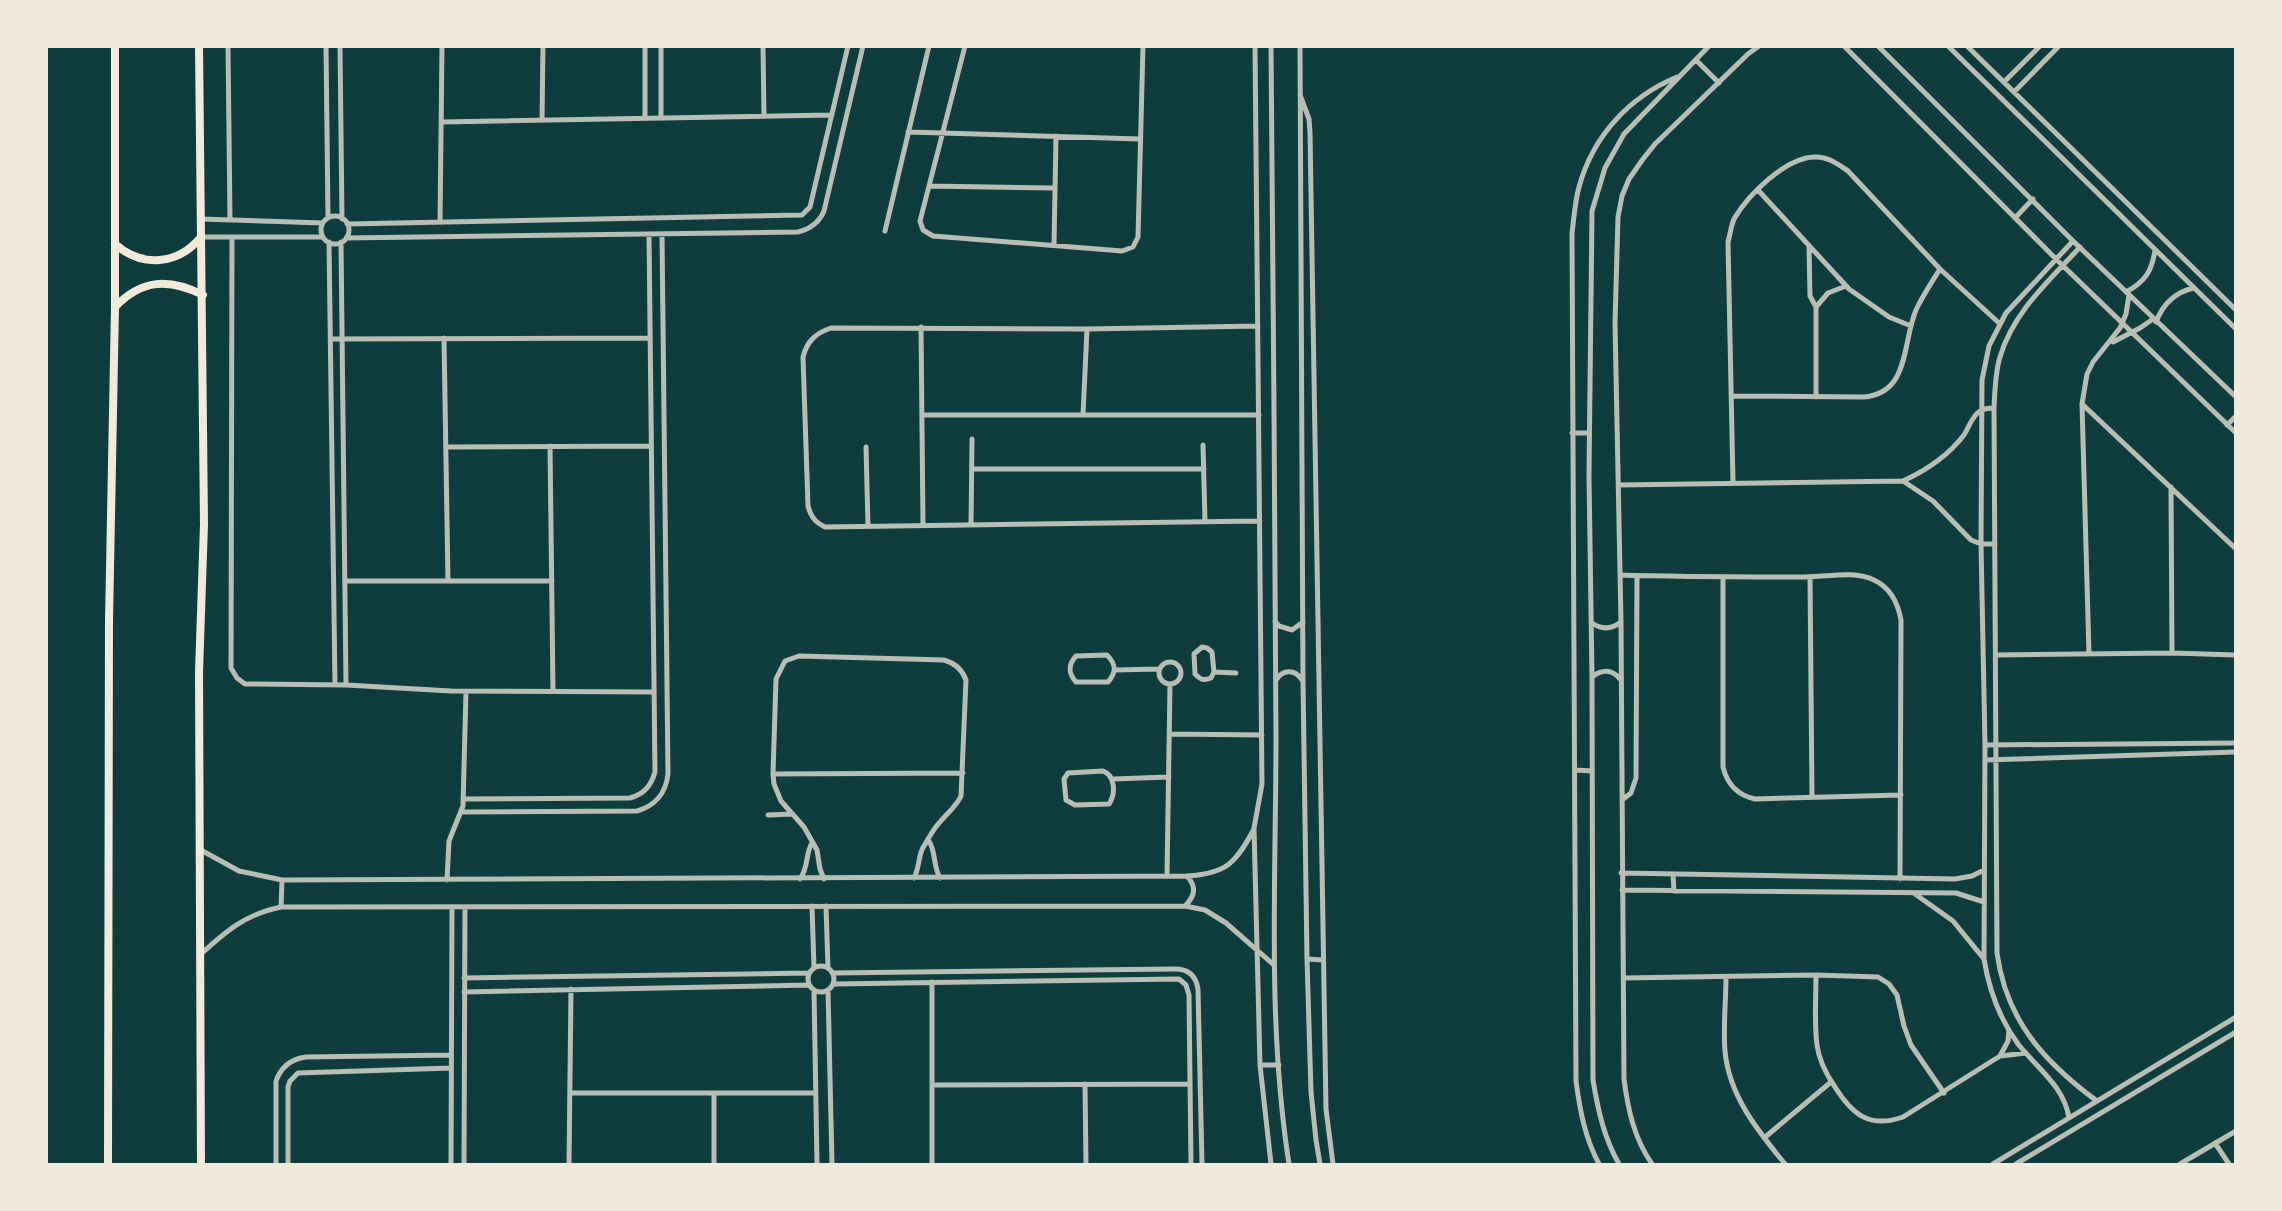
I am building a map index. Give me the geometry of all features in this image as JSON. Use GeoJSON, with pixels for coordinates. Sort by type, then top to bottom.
{"type":"FeatureCollection","features":[{"type":"Feature","properties":{"kind":"main road"},"geometry":{"type":"LineString","coordinates":[[108,1164],[108,621],[115,307],[115,46]]}},
{"type":"Feature","properties":{"kind":"main road"},"geometry":{"type":"LineString","coordinates":[[200,46],[204,524],[199,672],[198,849],[201,1164]]}},
{"type":"Feature","properties":{"kind":"main road"},"geometry":{"type":"LineString","coordinates":[[115,244],[135,257],[159,261],[183,254],[201,237]]}},
{"type":"Feature","properties":{"kind":"main road"},"geometry":{"type":"LineString","coordinates":[[115,307],[134,291],[150,284],[170,284],[203,295]]}},
{"type":"Feature","properties":{"kind":"street"},"geometry":{"type":"LineString","coordinates":[[228,46],[230,219]]}},
{"type":"Feature","properties":{"kind":"street"},"geometry":{"type":"LineString","coordinates":[[326,46],[328,218]]}},
{"type":"Feature","properties":{"kind":"street"},"geometry":{"type":"LineString","coordinates":[[340,46],[345,221],[348,230],[344,240],[342,339],[346,685]]}},
{"type":"Feature","properties":{"kind":"street"},"geometry":{"type":"LineString","coordinates":[[440,222],[441,46]]}},
{"type":"Feature","properties":{"kind":"street"},"geometry":{"type":"LineString","coordinates":[[542,120],[543,46]]}},
{"type":"Feature","properties":{"kind":"street"},"geometry":{"type":"LineString","coordinates":[[645,46],[645,118]]}},
{"type":"Feature","properties":{"kind":"street"},"geometry":{"type":"LineString","coordinates":[[661,46],[661,118]]}},
{"type":"Feature","properties":{"kind":"street"},"geometry":{"type":"LineString","coordinates":[[763,46],[764,116]]}},
{"type":"Feature","properties":{"kind":"street"},"geometry":{"type":"LineString","coordinates":[[848,46],[810,207],[802,215],[440,222],[345,221],[334,216],[323,223],[321,230],[323,237],[329,242],[542,235],[798,232],[807,229],[816,223],[824,211],[863,46]]}},
{"type":"Feature","properties":{"kind":"street"},"geometry":{"type":"LineString","coordinates":[[885,231],[928,46]]}},
{"type":"Feature","properties":{"kind":"street"},"geometry":{"type":"LineString","coordinates":[[965,46],[920,221],[921,228],[929,235],[1122,251],[1136,244],[1138,237],[1143,46]]}},
{"type":"Feature","properties":{"kind":"street"},"geometry":{"type":"LineString","coordinates":[[1255,46],[1262,784],[1254,828],[1260,1065],[1271,1164]]}},
{"type":"Feature","properties":{"kind":"street"},"geometry":{"type":"LineString","coordinates":[[1271,46],[1276,681],[1274,965],[1279,1065],[1289,1164]]}},
{"type":"Feature","properties":{"kind":"street"},"geometry":{"type":"LineString","coordinates":[[1300,46],[1303,681],[1307,959],[1311,1092],[1320,1164]]}},
{"type":"Feature","properties":{"kind":"street"},"geometry":{"type":"LineString","coordinates":[[1619,1164],[1611,1150],[1599,1116],[1593,1080],[1590,234],[1597,189],[1605,168],[1624,134],[1709,46]]}},
{"type":"Feature","properties":{"kind":"street"},"geometry":{"type":"LineString","coordinates":[[1652,1164],[1637,1139],[1628,1109],[1624,1079],[1621,622],[1615,323],[1618,217],[1622,196],[1629,179],[1655,144],[1748,54],[1760,46]]}},
{"type":"Feature","properties":{"kind":"street"},"geometry":{"type":"LineString","coordinates":[[1844,46],[2063,266],[2235,433]]}},
{"type":"Feature","properties":{"kind":"street"},"geometry":{"type":"LineString","coordinates":[[1878,46],[2080,248],[2235,398]]}},
{"type":"Feature","properties":{"kind":"street"},"geometry":{"type":"LineString","coordinates":[[1948,46],[2235,329]]}},
{"type":"Feature","properties":{"kind":"street"},"geometry":{"type":"LineString","coordinates":[[1967,46],[2235,310]]}},
{"type":"Feature","properties":{"kind":"street"},"geometry":{"type":"LineString","coordinates":[[2004,82],[2040,46]]}},
{"type":"Feature","properties":{"kind":"street"},"geometry":{"type":"LineString","coordinates":[[2014,92],[2059,46]]}},
{"type":"Feature","properties":{"kind":"street"},"geometry":{"type":"LineString","coordinates":[[1696,60],[1719,83]]}},
{"type":"Feature","properties":{"kind":"street"},"geometry":{"type":"LineString","coordinates":[[326,76],[340,76]]}},
{"type":"Feature","properties":{"kind":"street"},"geometry":{"type":"LineString","coordinates":[[1599,1164],[1592,1152],[1581,1118],[1576,1081],[1572,233],[1578,187],[1597,144],[1627,107],[1652,89],[1680,76]]}},
{"type":"Feature","properties":{"kind":"street"},"geometry":{"type":"LineString","coordinates":[[1299,93],[1309,118],[1310,132],[1326,1109],[1333,1164]]}},
{"type":"Feature","properties":{"kind":"street"},"geometry":{"type":"LineString","coordinates":[[441,122],[832,115]]}},
{"type":"Feature","properties":{"kind":"street"},"geometry":{"type":"LineString","coordinates":[[908,132],[1140,139]]}},
{"type":"Feature","properties":{"kind":"street"},"geometry":{"type":"LineString","coordinates":[[1054,245],[1056,136]]}},
{"type":"Feature","properties":{"kind":"street"},"geometry":{"type":"LineString","coordinates":[[1733,483],[1728,242],[1733,221],[1758,190],[1783,168],[1798,159],[1816,157],[1834,161],[1848,171],[1940,269],[1999,323]]}},
{"type":"Feature","properties":{"kind":"street"},"geometry":{"type":"LineString","coordinates":[[929,186],[1055,188]]}},
{"type":"Feature","properties":{"kind":"street"},"geometry":{"type":"LineString","coordinates":[[1758,190],[1846,286],[1868,304],[1911,326]]}},
{"type":"Feature","properties":{"kind":"street"},"geometry":{"type":"LineString","coordinates":[[2015,218],[2033,199]]}},
{"type":"Feature","properties":{"kind":"street"},"geometry":{"type":"LineString","coordinates":[[200,219],[323,223]]}},
{"type":"Feature","properties":{"kind":"street"},"geometry":{"type":"LineString","coordinates":[[542,220],[542,235]]}},
{"type":"Feature","properties":{"kind":"street"},"geometry":{"type":"LineString","coordinates":[[261,221],[262,236]]}},
{"type":"Feature","properties":{"kind":"street"},"geometry":{"type":"LineString","coordinates":[[464,799],[630,798],[637,796],[649,786],[655,772],[649,234]]}},
{"type":"Feature","properties":{"kind":"street"},"geometry":{"type":"LineString","coordinates":[[462,812],[637,811],[654,803],[666,787],[668,774],[662,234]]}},
{"type":"Feature","properties":{"kind":"street"},"geometry":{"type":"LineString","coordinates":[[201,237],[323,237]]}},
{"type":"Feature","properties":{"kind":"street"},"geometry":{"type":"LineString","coordinates":[[232,237],[231,668],[237,678],[245,684],[346,685],[466,691],[654,692]]}},
{"type":"Feature","properties":{"kind":"street"},"geometry":{"type":"LineString","coordinates":[[2069,1118],[2066,1103],[2060,1091],[2009,1030],[1994,999],[1984,959],[1985,746],[1981,544],[1983,368],[1989,346],[1999,323],[2014,303],[2073,241]]}},
{"type":"Feature","properties":{"kind":"street"},"geometry":{"type":"LineString","coordinates":[[329,242],[335,685]]}},
{"type":"Feature","properties":{"kind":"street"},"geometry":{"type":"LineString","coordinates":[[1809,246],[1810,296],[1816,307],[1816,397]]}},
{"type":"Feature","properties":{"kind":"street"},"geometry":{"type":"LineString","coordinates":[[2080,248],[2024,310],[2009,333],[1997,370],[1994,408],[1997,953],[2003,984],[2015,1014],[2029,1038],[2063,1075],[2097,1101]]}},
{"type":"Feature","properties":{"kind":"street"},"geometry":{"type":"LineString","coordinates":[[2090,654],[2082,404],[2087,374],[2093,362],[2123,323],[2127,293],[2148,276],[2155,250]]}},
{"type":"Feature","properties":{"kind":"street"},"geometry":{"type":"LineString","coordinates":[[1731,396],[1876,396],[1888,390],[1901,368],[1916,310],[1940,269]]}},
{"type":"Feature","properties":{"kind":"street"},"geometry":{"type":"LineString","coordinates":[[1816,307],[1828,292],[1846,286]]}},
{"type":"Feature","properties":{"kind":"street"},"geometry":{"type":"LineString","coordinates":[[2109,344],[2155,320],[2176,294],[2194,288]]}},
{"type":"Feature","properties":{"kind":"street"},"geometry":{"type":"LineString","coordinates":[[921,327],[923,525]]}},
{"type":"Feature","properties":{"kind":"street"},"geometry":{"type":"LineString","coordinates":[[1258,327],[831,328],[814,336],[804,352],[808,506],[810,516],[816,523],[825,527],[1260,521]]}},
{"type":"Feature","properties":{"kind":"street"},"geometry":{"type":"LineString","coordinates":[[1083,415],[1087,329]]}},
{"type":"Feature","properties":{"kind":"street"},"geometry":{"type":"LineString","coordinates":[[444,338],[448,581]]}},
{"type":"Feature","properties":{"kind":"street"},"geometry":{"type":"LineString","coordinates":[[330,339],[650,338]]}},
{"type":"Feature","properties":{"kind":"street"},"geometry":{"type":"LineString","coordinates":[[2082,404],[2235,549]]}},
{"type":"Feature","properties":{"kind":"street"},"geometry":{"type":"LineString","coordinates":[[1618,485],[1903,481],[1917,475],[1943,457],[1964,434],[1975,416],[1982,410],[1994,408]]}},
{"type":"Feature","properties":{"kind":"street"},"geometry":{"type":"LineString","coordinates":[[922,415],[1259,415]]}},
{"type":"Feature","properties":{"kind":"street"},"geometry":{"type":"LineString","coordinates":[[2227,425],[2235,416]]}},
{"type":"Feature","properties":{"kind":"street"},"geometry":{"type":"LineString","coordinates":[[1572,433],[1589,434]]}},
{"type":"Feature","properties":{"kind":"street"},"geometry":{"type":"LineString","coordinates":[[971,525],[972,439]]}},
{"type":"Feature","properties":{"kind":"street"},"geometry":{"type":"LineString","coordinates":[[1203,445],[1205,522]]}},
{"type":"Feature","properties":{"kind":"street"},"geometry":{"type":"LineString","coordinates":[[550,446],[553,691]]}},
{"type":"Feature","properties":{"kind":"street"},"geometry":{"type":"LineString","coordinates":[[446,447],[651,446]]}},
{"type":"Feature","properties":{"kind":"street"},"geometry":{"type":"LineString","coordinates":[[866,447],[868,526]]}},
{"type":"Feature","properties":{"kind":"street"},"geometry":{"type":"LineString","coordinates":[[972,469],[1204,469]]}},
{"type":"Feature","properties":{"kind":"street"},"geometry":{"type":"LineString","coordinates":[[1903,481],[1933,501],[1967,537],[1981,544],[1995,544]]}},
{"type":"Feature","properties":{"kind":"street"},"geometry":{"type":"LineString","coordinates":[[2171,488],[2172,653]]}},
{"type":"Feature","properties":{"kind":"street"},"geometry":{"type":"LineString","coordinates":[[1620,575],[1864,576],[1886,587],[1899,608],[1901,620],[1900,879]]}},
{"type":"Feature","properties":{"kind":"street"},"geometry":{"type":"LineString","coordinates":[[1622,800],[1633,789],[1636,778],[1637,576]]}},
{"type":"Feature","properties":{"kind":"street"},"geometry":{"type":"LineString","coordinates":[[1723,577],[1723,756],[1725,775],[1733,788],[1755,799],[1901,795]]}},
{"type":"Feature","properties":{"kind":"street"},"geometry":{"type":"LineString","coordinates":[[1810,577],[1812,797]]}},
{"type":"Feature","properties":{"kind":"street"},"geometry":{"type":"LineString","coordinates":[[346,581],[552,581]]}},
{"type":"Feature","properties":{"kind":"street"},"geometry":{"type":"LineString","coordinates":[[334,594],[346,595]]}},
{"type":"Feature","properties":{"kind":"street"},"geometry":{"type":"LineString","coordinates":[[1275,621],[1279,626],[1292,630],[1303,622]]}},
{"type":"Feature","properties":{"kind":"street"},"geometry":{"type":"LineString","coordinates":[[1592,623],[1604,628],[1613,627],[1621,622]]}},
{"type":"Feature","properties":{"kind":"street"},"geometry":{"type":"LineString","coordinates":[[1202,647],[1212,652],[1214,672],[1212,678],[1206,680],[1200,679],[1195,674],[1194,654],[1197,650],[1202,647]]}},
{"type":"Feature","properties":{"kind":"street"},"geometry":{"type":"LineString","coordinates":[[1996,655],[2172,653],[2235,655]]}},
{"type":"Feature","properties":{"kind":"street"},"geometry":{"type":"LineString","coordinates":[[1107,655],[1113,661],[1115,670],[1108,682],[1076,682],[1069,669],[1076,656],[1107,655]]}},
{"type":"Feature","properties":{"kind":"street"},"geometry":{"type":"LineString","coordinates":[[824,879],[817,850],[804,827],[777,793],[773,774],[776,679],[785,661],[799,656],[944,660],[958,667],[966,680],[963,788],[958,802],[939,822],[922,849],[919,868],[914,878]]}},
{"type":"Feature","properties":{"kind":"street"},"geometry":{"type":"LineString","coordinates":[[1115,670],[1159,669],[1166,662],[1176,663],[1179,666],[1194,666]]}},
{"type":"Feature","properties":{"kind":"street"},"geometry":{"type":"LineString","coordinates":[[1170,684],[1179,680],[1181,675],[1179,666]]}},
{"type":"Feature","properties":{"kind":"street"},"geometry":{"type":"LineString","coordinates":[[1159,669],[1161,679],[1170,684]]}},
{"type":"Feature","properties":{"kind":"street"},"geometry":{"type":"LineString","coordinates":[[1592,677],[1602,671],[1608,671],[1618,676],[1621,681]]}},
{"type":"Feature","properties":{"kind":"street"},"geometry":{"type":"LineString","coordinates":[[1214,672],[1236,673]]}},
{"type":"Feature","properties":{"kind":"street"},"geometry":{"type":"LineString","coordinates":[[1276,681],[1279,675],[1285,672],[1293,672],[1303,681]]}},
{"type":"Feature","properties":{"kind":"street"},"geometry":{"type":"LineString","coordinates":[[1167,876],[1170,684]]}},
{"type":"Feature","properties":{"kind":"street"},"geometry":{"type":"LineString","coordinates":[[447,880],[449,841],[462,812],[464,799],[466,691]]}},
{"type":"Feature","properties":{"kind":"street"},"geometry":{"type":"LineString","coordinates":[[1170,734],[1262,735]]}},
{"type":"Feature","properties":{"kind":"street"},"geometry":{"type":"LineString","coordinates":[[1985,746],[2235,743]]}},
{"type":"Feature","properties":{"kind":"street"},"geometry":{"type":"LineString","coordinates":[[1985,760],[2235,752]]}},
{"type":"Feature","properties":{"kind":"street"},"geometry":{"type":"LineString","coordinates":[[1102,771],[1110,774],[1113,779],[1113,798],[1109,804],[1075,805],[1066,800],[1064,779],[1070,772],[1102,771]]}},
{"type":"Feature","properties":{"kind":"street"},"geometry":{"type":"LineString","coordinates":[[1575,771],[1592,771]]}},
{"type":"Feature","properties":{"kind":"street"},"geometry":{"type":"LineString","coordinates":[[773,774],[963,773]]}},
{"type":"Feature","properties":{"kind":"street"},"geometry":{"type":"LineString","coordinates":[[1113,779],[1169,777]]}},
{"type":"Feature","properties":{"kind":"street"},"geometry":{"type":"LineString","coordinates":[[1262,784],[1275,784]]}},
{"type":"Feature","properties":{"kind":"street"},"geometry":{"type":"LineString","coordinates":[[768,815],[792,814]]}},
{"type":"Feature","properties":{"kind":"street"},"geometry":{"type":"LineString","coordinates":[[198,849],[239,871],[253,876],[282,880],[1187,876],[1221,871],[1238,855],[1254,828]]}},
{"type":"Feature","properties":{"kind":"street"},"geometry":{"type":"LineString","coordinates":[[929,841],[934,851],[935,868],[940,878]]}},
{"type":"Feature","properties":{"kind":"street"},"geometry":{"type":"LineString","coordinates":[[801,879],[807,868],[808,850],[812,843]]}},
{"type":"Feature","properties":{"kind":"street"},"geometry":{"type":"LineString","coordinates":[[1621,873],[1922,879],[1964,878],[1984,870]]}},
{"type":"Feature","properties":{"kind":"street"},"geometry":{"type":"LineString","coordinates":[[1673,874],[1674,891]]}},
{"type":"Feature","properties":{"kind":"street"},"geometry":{"type":"LineString","coordinates":[[1185,906],[1191,900],[1194,891],[1193,883],[1187,876]]}},
{"type":"Feature","properties":{"kind":"street"},"geometry":{"type":"LineString","coordinates":[[1922,879],[1923,893]]}},
{"type":"Feature","properties":{"kind":"street"},"geometry":{"type":"LineString","coordinates":[[281,908],[282,880]]}},
{"type":"Feature","properties":{"kind":"street"},"geometry":{"type":"LineString","coordinates":[[1622,890],[1963,894],[1984,902]]}},
{"type":"Feature","properties":{"kind":"street"},"geometry":{"type":"LineString","coordinates":[[1914,893],[1953,921],[1984,959]]}},
{"type":"Feature","properties":{"kind":"street"},"geometry":{"type":"LineString","coordinates":[[809,985],[812,971],[812,906]]}},
{"type":"Feature","properties":{"kind":"street"},"geometry":{"type":"LineString","coordinates":[[826,906],[830,970],[834,984]]}},
{"type":"Feature","properties":{"kind":"street"},"geometry":{"type":"LineString","coordinates":[[199,956],[220,936],[242,920],[261,912],[281,908],[1185,906],[1205,910],[1226,923],[1274,965]]}},
{"type":"Feature","properties":{"kind":"street"},"geometry":{"type":"LineString","coordinates":[[451,1164],[452,907]]}},
{"type":"Feature","properties":{"kind":"street"},"geometry":{"type":"LineString","coordinates":[[464,1164],[465,907]]}},
{"type":"Feature","properties":{"kind":"street"},"geometry":{"type":"LineString","coordinates":[[1307,959],[1323,960]]}},
{"type":"Feature","properties":{"kind":"street"},"geometry":{"type":"LineString","coordinates":[[464,978],[812,971],[821,966],[830,970],[1175,969],[1189,972],[1194,977],[1198,989],[1202,1164]]}},
{"type":"Feature","properties":{"kind":"street"},"geometry":{"type":"LineString","coordinates":[[1624,978],[1816,975],[1878,977],[1889,984],[1899,1002],[1911,1045],[1944,1093]]}},
{"type":"Feature","properties":{"kind":"street"},"geometry":{"type":"LineString","coordinates":[[1816,975],[1817,1044],[1822,1065],[1847,1106],[1861,1116],[1886,1122],[1903,1117],[2000,1056],[2026,1053]]}},
{"type":"Feature","properties":{"kind":"street"},"geometry":{"type":"LineString","coordinates":[[1726,977],[1725,1051],[1728,1066],[1744,1110],[1785,1164]]}},
{"type":"Feature","properties":{"kind":"street"},"geometry":{"type":"LineString","coordinates":[[464,992],[809,985],[821,992],[828,990],[834,984],[1179,979],[1186,985],[1189,994],[1191,1164]]}},
{"type":"Feature","properties":{"kind":"street"},"geometry":{"type":"LineString","coordinates":[[932,982],[932,1164]]}},
{"type":"Feature","properties":{"kind":"street"},"geometry":{"type":"LineString","coordinates":[[569,1164],[571,989]]}},
{"type":"Feature","properties":{"kind":"street"},"geometry":{"type":"LineString","coordinates":[[814,990],[817,1164]]}},
{"type":"Feature","properties":{"kind":"street"},"geometry":{"type":"LineString","coordinates":[[828,990],[832,1164]]}},
{"type":"Feature","properties":{"kind":"street"},"geometry":{"type":"LineString","coordinates":[[1993,1164],[2235,1017]]}},
{"type":"Feature","properties":{"kind":"street"},"geometry":{"type":"LineString","coordinates":[[2000,1056],[2008,1041],[2009,1030]]}},
{"type":"Feature","properties":{"kind":"street"},"geometry":{"type":"LineString","coordinates":[[2016,1164],[2235,1032]]}},
{"type":"Feature","properties":{"kind":"street"},"geometry":{"type":"LineString","coordinates":[[276,1164],[276,1081],[282,1069],[292,1060],[306,1057],[451,1055]]}},
{"type":"Feature","properties":{"kind":"street"},"geometry":{"type":"LineString","coordinates":[[1260,1065],[1279,1065]]}},
{"type":"Feature","properties":{"kind":"street"},"geometry":{"type":"LineString","coordinates":[[288,1164],[288,1087],[290,1081],[298,1073],[451,1068]]}},
{"type":"Feature","properties":{"kind":"street"},"geometry":{"type":"LineString","coordinates":[[1764,1138],[1831,1082]]}},
{"type":"Feature","properties":{"kind":"street"},"geometry":{"type":"LineString","coordinates":[[1084,1084],[1086,1164]]}},
{"type":"Feature","properties":{"kind":"street"},"geometry":{"type":"LineString","coordinates":[[932,1085],[1190,1084]]}},
{"type":"Feature","properties":{"kind":"street"},"geometry":{"type":"LineString","coordinates":[[570,1093],[816,1093]]}},
{"type":"Feature","properties":{"kind":"street"},"geometry":{"type":"LineString","coordinates":[[714,1093],[714,1164]]}},
{"type":"Feature","properties":{"kind":"street"},"geometry":{"type":"LineString","coordinates":[[2180,1164],[2235,1131]]}},
{"type":"Feature","properties":{"kind":"street"},"geometry":{"type":"LineString","coordinates":[[2042,1134],[2048,1145]]}},
{"type":"Feature","properties":{"kind":"street"},"geometry":{"type":"LineString","coordinates":[[2215,1143],[2229,1164]]}},
{"type":"Feature","properties":{"kind":"street"},"geometry":{"type":"LineString","coordinates":[[2029,1157],[2033,1164]]}}]}
